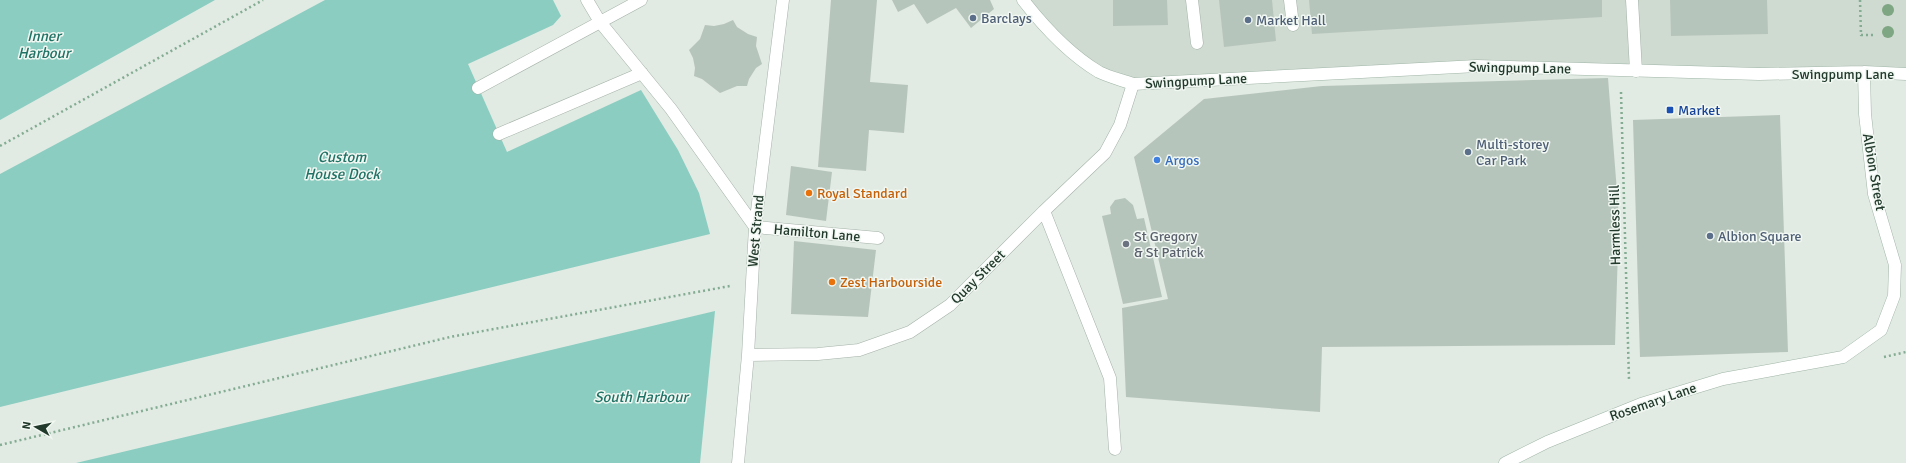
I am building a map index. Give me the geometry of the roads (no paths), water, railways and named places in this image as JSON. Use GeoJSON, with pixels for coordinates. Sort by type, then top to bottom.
{"type":"FeatureCollection","features":[{"type":"Feature","properties":{"kind":"main road"},"geometry":{"type":"LineString","coordinates":[[587,0],[600,22],[671,109],[755,227]]}},
{"type":"Feature","properties":{"kind":"main road"},"geometry":{"type":"LineString","coordinates":[[478,88],[641,0]]}},
{"type":"Feature","properties":{"kind":"main road","name":"West Strand"},"geometry":{"type":"LineString","coordinates":[[738,463],[748,355],[755,227],[783,0]]}},
{"type":"Feature","properties":{"kind":"main road"},"geometry":{"type":"LineString","coordinates":[[1023,0],[1038,19],[1068,49],[1100,72],[1133,84]]}},
{"type":"Feature","properties":{"kind":"main road"},"geometry":{"type":"LineString","coordinates":[[1192,0],[1197,43]]}},
{"type":"Feature","properties":{"kind":"main road"},"geometry":{"type":"LineString","coordinates":[[1290,0],[1293,25]]}},
{"type":"Feature","properties":{"kind":"main road"},"geometry":{"type":"LineString","coordinates":[[1632,0],[1636,71]]}},
{"type":"Feature","properties":{"kind":"main road","name":"Swingpump Lane"},"geometry":{"type":"LineString","coordinates":[[1133,84],[1477,66],[1759,74],[1864,72],[1906,74]]}},
{"type":"Feature","properties":{"kind":"main road","name":"Albion Street"},"geometry":{"type":"LineString","coordinates":[[1809,363],[1844,357],[1882,330],[1894,296],[1895,265],[1874,194],[1867,139],[1864,72]]}},
{"type":"Feature","properties":{"kind":"main road"},"geometry":{"type":"LineString","coordinates":[[499,134],[642,73]]}},
{"type":"Feature","properties":{"kind":"main road","name":"Quay Street"},"geometry":{"type":"LineString","coordinates":[[748,355],[818,354],[859,350],[910,332],[950,305],[1044,211],[1105,153],[1120,125],[1133,84]]}},
{"type":"Feature","properties":{"kind":"main road"},"geometry":{"type":"LineString","coordinates":[[1044,211],[1110,378],[1115,449]]}},
{"type":"Feature","properties":{"kind":"main road","name":"Hamilton Lane"},"geometry":{"type":"LineString","coordinates":[[755,227],[878,238]]}},
{"type":"Feature","properties":{"kind":"main road","name":"Rosemary Lane"},"geometry":{"type":"LineString","coordinates":[[1505,463],[1547,442],[1641,404],[1722,379],[1809,363]]}},
{"type":"Feature","properties":{"kind":"water","name":"Inner Harbour"},"geometry":{"type":"Polygon","coordinates":[[[0,0],[215,0],[0,120],[0,0]]]}},
{"type":"Feature","properties":{"kind":"water","name":"Custom House Dock"},"geometry":{"type":"Polygon","coordinates":[[[325,0],[553,0],[561,16],[553,25],[468,64],[507,152],[641,90],[678,150],[699,193],[710,234],[0,407],[0,174],[325,0]]]}},
{"type":"Feature","properties":{"kind":"water","name":"South Harbour"},"geometry":{"type":"Polygon","coordinates":[[[715,311],[700,463],[76,463],[715,311]]]}},
{"type":"Feature","properties":{"kind":"place","name":"Barclays"},"geometry":{"type":"Point","coordinates":[973,18]}},
{"type":"Feature","properties":{"kind":"place","name":"Market Hall"},"geometry":{"type":"Point","coordinates":[1248,20]}},
{"type":"Feature","properties":{"kind":"place","name":"Market"},"geometry":{"type":"Point","coordinates":[1670,110]}},
{"type":"Feature","properties":{"kind":"place","name":"Multi-storey Car Park"},"geometry":{"type":"Point","coordinates":[1468,152]}},
{"type":"Feature","properties":{"kind":"place","name":"Argos"},"geometry":{"type":"Point","coordinates":[1157,160]}},
{"type":"Feature","properties":{"kind":"place","name":"Royal Standard"},"geometry":{"type":"Point","coordinates":[809,193]}},
{"type":"Feature","properties":{"kind":"place","name":"Albion Square"},"geometry":{"type":"Point","coordinates":[1710,236]}},
{"type":"Feature","properties":{"kind":"place","name":"St Gregory & St Patrick"},"geometry":{"type":"Point","coordinates":[1126,244]}},
{"type":"Feature","properties":{"kind":"place","name":"Zest Harbourside"},"geometry":{"type":"Point","coordinates":[832,282]}}]}
